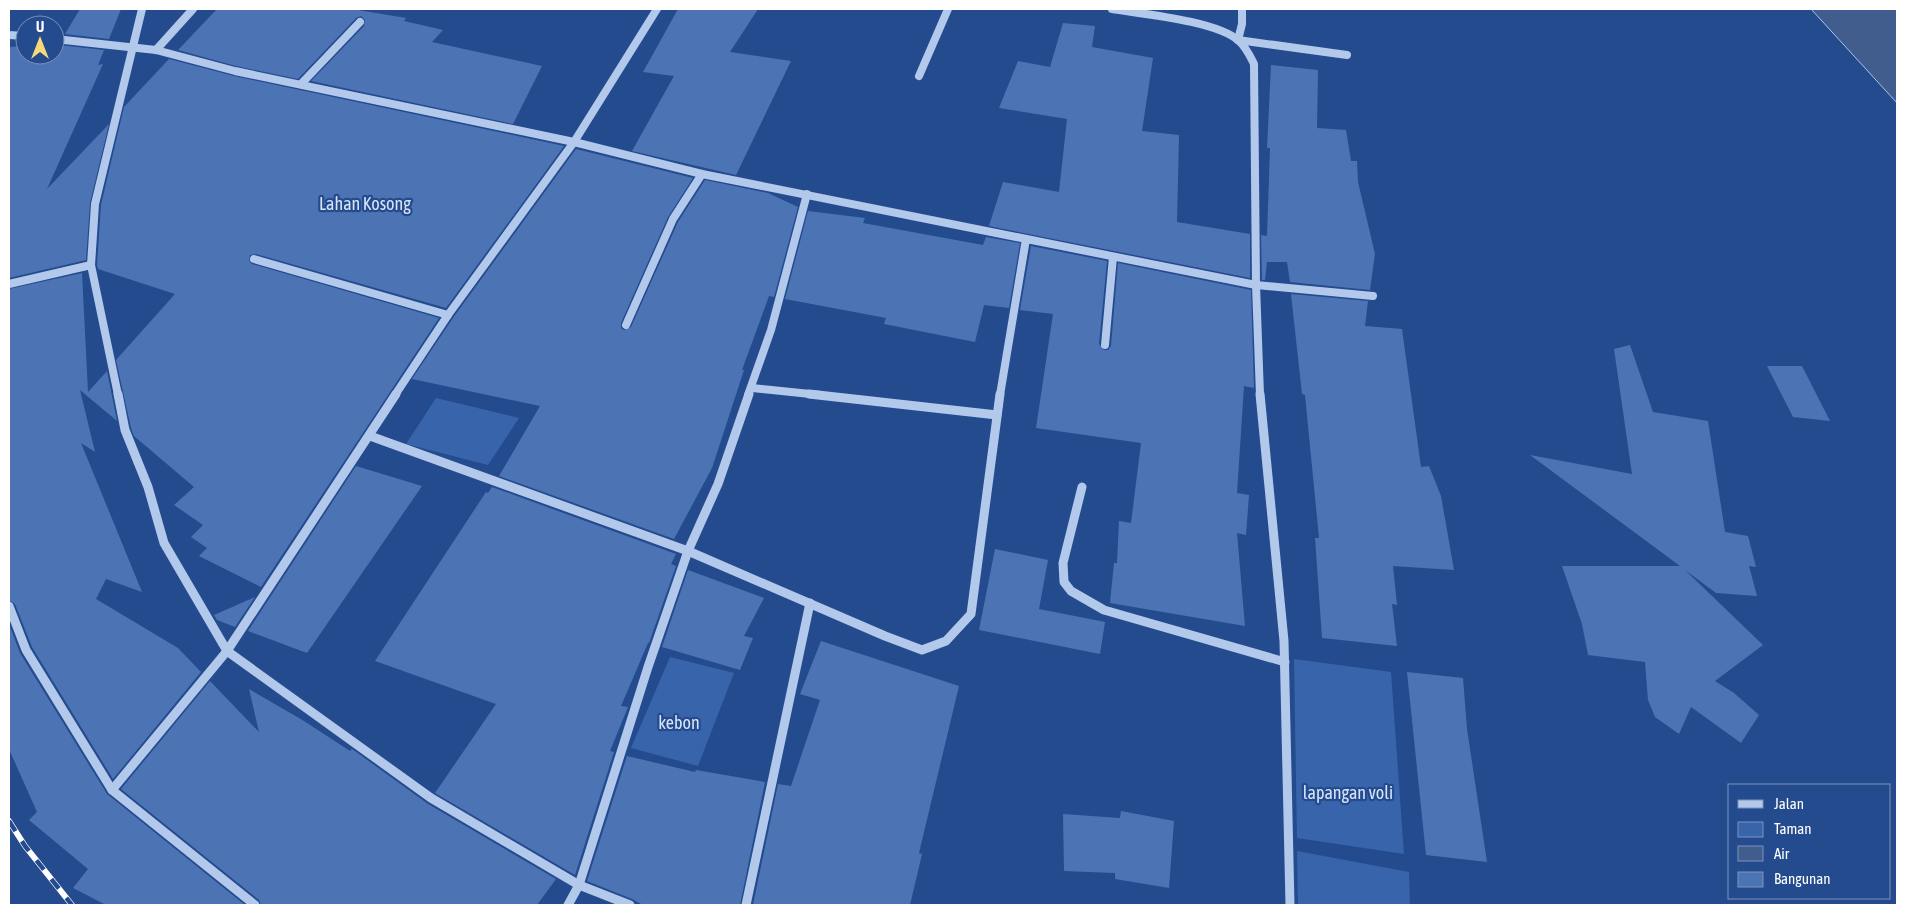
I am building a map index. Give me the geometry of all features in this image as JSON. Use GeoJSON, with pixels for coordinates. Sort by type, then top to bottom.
{"type":"FeatureCollection","features":[{"type":"Feature","properties":{"kind":"street"},"geometry":{"type":"LineString","coordinates":[[142,9],[110,137],[96,204],[91,265],[125,430],[148,487],[164,543],[227,651],[431,798],[579,885],[630,905]]}},
{"type":"Feature","properties":{"kind":"street"},"geometry":{"type":"LineString","coordinates":[[156,50],[193,9]]}},
{"type":"Feature","properties":{"kind":"street"},"geometry":{"type":"LineString","coordinates":[[112,790],[227,651],[448,315],[574,142],[657,9]]}},
{"type":"Feature","properties":{"kind":"street"},"geometry":{"type":"LineString","coordinates":[[919,76],[948,9]]}},
{"type":"Feature","properties":{"kind":"street"},"geometry":{"type":"LineString","coordinates":[[1112,9],[1216,30],[1238,40],[1347,55]]}},
{"type":"Feature","properties":{"kind":"street"},"geometry":{"type":"LineString","coordinates":[[1238,40],[1242,24],[1242,9]]}},
{"type":"Feature","properties":{"kind":"street"},"geometry":{"type":"LineString","coordinates":[[301,84],[360,22]]}},
{"type":"Feature","properties":{"kind":"street"},"geometry":{"type":"LineString","coordinates":[[65,40],[156,50],[235,71],[574,142],[702,174],[1256,285],[1373,296]]}},
{"type":"Feature","properties":{"kind":"street"},"geometry":{"type":"LineString","coordinates":[[1238,40],[1248,51],[1254,64],[1259,385],[1285,662],[1290,905]]}},
{"type":"Feature","properties":{"kind":"street"},"geometry":{"type":"LineString","coordinates":[[626,326],[672,219],[702,174]]}},
{"type":"Feature","properties":{"kind":"street"},"geometry":{"type":"LineString","coordinates":[[568,905],[579,885],[648,667],[688,551],[718,484],[752,388],[771,330],[807,194]]}},
{"type":"Feature","properties":{"kind":"street"},"geometry":{"type":"LineString","coordinates":[[370,436],[688,551],[922,650],[946,641],[971,614],[997,415],[1026,239]]}},
{"type":"Feature","properties":{"kind":"street"},"geometry":{"type":"LineString","coordinates":[[1105,345],[1113,257]]}},
{"type":"Feature","properties":{"kind":"street"},"geometry":{"type":"LineString","coordinates":[[254,259],[448,315]]}},
{"type":"Feature","properties":{"kind":"street"},"geometry":{"type":"LineString","coordinates":[[9,284],[91,265]]}},
{"type":"Feature","properties":{"kind":"street"},"geometry":{"type":"LineString","coordinates":[[752,388],[997,415]]}},
{"type":"Feature","properties":{"kind":"street"},"geometry":{"type":"LineString","coordinates":[[1082,486],[1062,567],[1064,582],[1079,598],[1104,610],[1285,662]]}},
{"type":"Feature","properties":{"kind":"street"},"geometry":{"type":"LineString","coordinates":[[746,905],[810,603]]}},
{"type":"Feature","properties":{"kind":"street"},"geometry":{"type":"LineString","coordinates":[[9,606],[26,650],[112,790],[255,905]]}},
{"type":"Feature","properties":{"kind":"green space"},"geometry":{"type":"Polygon","coordinates":[[[436,398],[519,418],[488,465],[406,444],[436,398]]]}},
{"type":"Feature","properties":{"kind":"green space","name":"kebon"},"geometry":{"type":"Polygon","coordinates":[[[670,657],[734,673],[698,766],[631,748],[670,657]]]}},
{"type":"Feature","properties":{"kind":"green space","name":"lapangan voli"},"geometry":{"type":"Polygon","coordinates":[[[1294,659],[1391,672],[1404,854],[1297,838],[1294,659]]]}},
{"type":"Feature","properties":{"kind":"green space"},"geometry":{"type":"Polygon","coordinates":[[[1297,851],[1409,872],[1410,905],[1298,905],[1297,851]]]}},
{"type":"Feature","properties":{"kind":"water"},"geometry":{"type":"Polygon","coordinates":[[[1811,9],[1897,9],[1897,103],[1811,9]]]}},
{"type":"Feature","properties":{"kind":"building"},"geometry":{"type":"Polygon","coordinates":[[[80,9],[121,9],[109,39],[65,34],[80,9]]]}},
{"type":"Feature","properties":{"kind":"building"},"geometry":{"type":"Polygon","coordinates":[[[217,9],[352,9],[406,18],[404,21],[443,30],[432,42],[542,66],[513,124],[311,81],[364,26],[365,20],[361,16],[356,18],[298,79],[236,66],[178,50],[217,9]]]}},
{"type":"Feature","properties":{"kind":"building"},"geometry":{"type":"Polygon","coordinates":[[[678,9],[758,9],[730,52],[791,61],[736,175],[632,151],[674,76],[643,72],[678,9]]]}},
{"type":"Feature","properties":{"kind":"building"},"geometry":{"type":"Polygon","coordinates":[[[1063,23],[1095,26],[1092,47],[1153,58],[1142,131],[1179,135],[1177,222],[1250,234],[1250,278],[989,226],[1003,182],[1059,192],[1067,119],[999,108],[1018,61],[1050,67],[1063,23]]]}},
{"type":"Feature","properties":{"kind":"building"},"geometry":{"type":"Polygon","coordinates":[[[65,46],[104,50],[98,65],[103,64],[47,189],[109,124],[90,203],[86,260],[9,278],[9,47],[15,47],[15,65],[65,65],[65,46]]]}},
{"type":"Feature","properties":{"kind":"building"},"geometry":{"type":"Polygon","coordinates":[[[169,59],[234,76],[564,146],[446,308],[256,254],[250,255],[249,261],[252,264],[439,318],[261,587],[199,556],[207,548],[191,537],[203,525],[174,505],[194,487],[134,436],[131,428],[116,360],[175,294],[98,269],[97,265],[101,205],[124,107],[169,59]]]}},
{"type":"Feature","properties":{"kind":"building"},"geometry":{"type":"Polygon","coordinates":[[[1271,65],[1318,70],[1317,128],[1346,130],[1351,161],[1357,161],[1358,182],[1375,254],[1370,290],[1290,282],[1287,262],[1267,262],[1265,280],[1262,280],[1261,235],[1267,236],[1270,148],[1267,148],[1271,65]]]}},
{"type":"Feature","properties":{"kind":"building"},"geometry":{"type":"Polygon","coordinates":[[[576,149],[693,178],[668,217],[621,323],[621,328],[624,330],[631,327],[678,222],[705,180],[768,193],[798,207],[774,297],[769,296],[742,370],[744,370],[712,468],[674,539],[499,476],[540,406],[412,379],[453,318],[576,149]]]}},
{"type":"Feature","properties":{"kind":"building"},"geometry":{"type":"Polygon","coordinates":[[[808,211],[865,218],[863,223],[983,245],[986,237],[1020,243],[1009,308],[984,305],[975,342],[884,324],[886,318],[785,299],[808,211]]]}},
{"type":"Feature","properties":{"kind":"building"},"geometry":{"type":"Polygon","coordinates":[[[1031,246],[1107,261],[1099,344],[1104,350],[1108,350],[1111,346],[1118,263],[1251,290],[1254,388],[1244,386],[1237,493],[1249,495],[1246,535],[1237,533],[1245,626],[1110,603],[1114,563],[1117,563],[1119,521],[1131,523],[1141,443],[1036,428],[1053,314],[1020,310],[1031,246]]]}},
{"type":"Feature","properties":{"kind":"building"},"geometry":{"type":"Polygon","coordinates":[[[82,273],[88,392],[107,371],[117,421],[80,390],[95,452],[81,443],[142,592],[106,579],[96,599],[178,648],[201,672],[113,779],[32,647],[15,604],[9,600],[9,289],[82,273]]]}},
{"type":"Feature","properties":{"kind":"building"},"geometry":{"type":"Polygon","coordinates":[[[1291,294],[1368,301],[1365,326],[1402,329],[1421,467],[1429,466],[1441,496],[1454,570],[1393,566],[1397,605],[1392,604],[1397,646],[1322,638],[1315,538],[1319,538],[1305,395],[1302,394],[1291,294]]]}},
{"type":"Feature","properties":{"kind":"building"},"geometry":{"type":"Polygon","coordinates":[[[1630,345],[1653,412],[1708,421],[1725,532],[1748,536],[1756,567],[1749,566],[1757,596],[1716,593],[1685,570],[1763,645],[1715,681],[1734,693],[1759,715],[1741,743],[1691,707],[1679,734],[1655,717],[1648,700],[1645,662],[1588,655],[1582,624],[1562,566],[1680,566],[1530,455],[1632,474],[1614,349],[1630,345]]]}},
{"type":"Feature","properties":{"kind":"building"},"geometry":{"type":"Polygon","coordinates":[[[1767,366],[1802,366],[1830,421],[1793,417],[1767,366]]]}},
{"type":"Feature","properties":{"kind":"building"},"geometry":{"type":"Polygon","coordinates":[[[356,466],[422,486],[307,653],[248,631],[356,466]]]}},
{"type":"Feature","properties":{"kind":"building"},"geometry":{"type":"Polygon","coordinates":[[[492,487],[676,554],[671,564],[676,566],[649,643],[621,706],[628,707],[610,751],[614,752],[575,875],[435,793],[496,704],[375,661],[486,492],[488,493],[492,487]]]}},
{"type":"Feature","properties":{"kind":"building"},"geometry":{"type":"Polygon","coordinates":[[[995,549],[1048,560],[1039,609],[1105,622],[1100,654],[979,630],[995,549]]]}},
{"type":"Feature","properties":{"kind":"building"},"geometry":{"type":"Polygon","coordinates":[[[688,570],[764,598],[744,636],[753,638],[740,670],[662,647],[688,570]]]}},
{"type":"Feature","properties":{"kind":"building"},"geometry":{"type":"Polygon","coordinates":[[[255,597],[235,627],[217,620],[214,615],[255,597]]]}},
{"type":"Feature","properties":{"kind":"building"},"geometry":{"type":"Polygon","coordinates":[[[9,624],[20,653],[107,794],[245,905],[106,905],[73,888],[88,869],[29,820],[37,812],[9,749],[9,624]]]}},
{"type":"Feature","properties":{"kind":"building"},"geometry":{"type":"Polygon","coordinates":[[[821,641],[959,686],[919,853],[922,854],[910,905],[753,905],[778,784],[791,786],[820,700],[800,694],[821,641]]]}},
{"type":"Feature","properties":{"kind":"building"},"geometry":{"type":"Polygon","coordinates":[[[1407,672],[1463,678],[1467,729],[1487,862],[1426,855],[1407,672]]]}},
{"type":"Feature","properties":{"kind":"building"},"geometry":{"type":"Polygon","coordinates":[[[210,681],[259,732],[249,689],[304,721],[350,751],[352,749],[428,804],[556,879],[537,905],[261,905],[259,900],[121,789],[210,681]]]}},
{"type":"Feature","properties":{"kind":"building"},"geometry":{"type":"Polygon","coordinates":[[[627,756],[695,772],[696,770],[765,782],[740,905],[643,905],[587,881],[627,756]]]}},
{"type":"Feature","properties":{"kind":"building"},"geometry":{"type":"Polygon","coordinates":[[[1121,811],[1174,821],[1169,888],[1115,879],[1115,873],[1064,871],[1063,814],[1120,818],[1121,811]]]}},
{"type":"Feature","properties":{"kind":"railway"},"geometry":{"type":"LineString","coordinates":[[9,821],[25,846],[72,905]]}},
{"type":"Feature","properties":{"kind":"park label","name":"Lahan Kosong"},"geometry":{"type":"Point","coordinates":[365,203]}}]}
